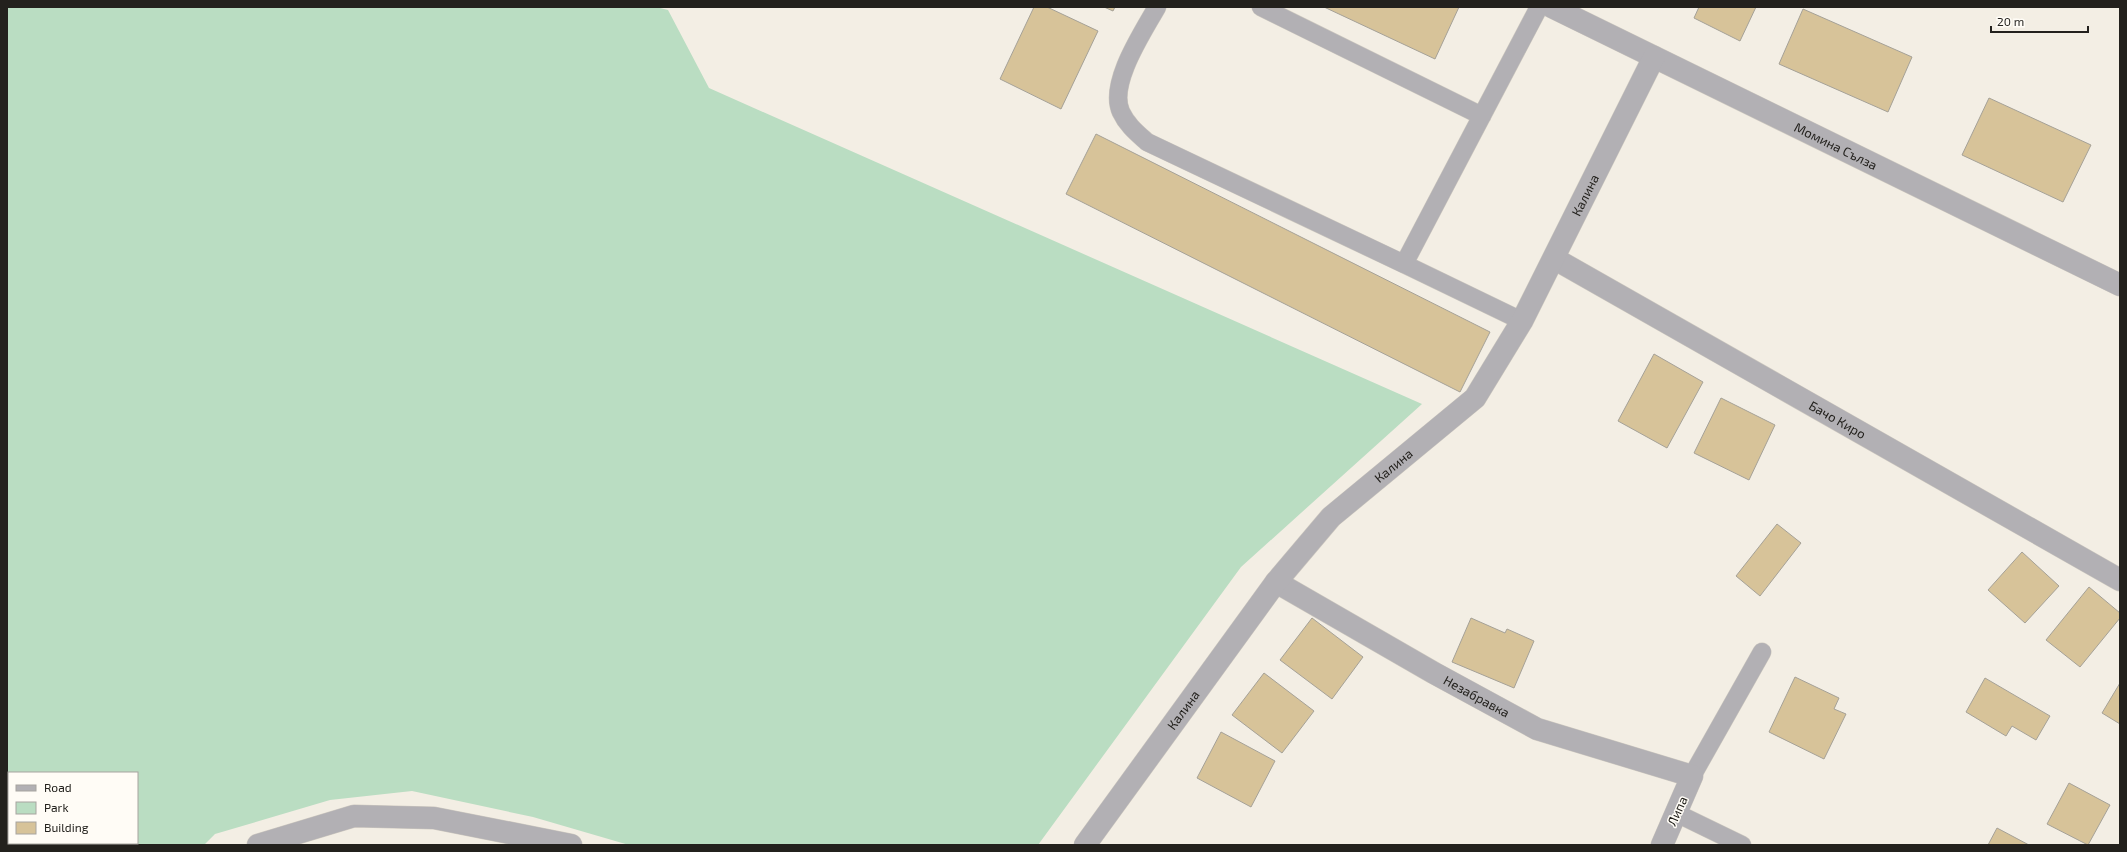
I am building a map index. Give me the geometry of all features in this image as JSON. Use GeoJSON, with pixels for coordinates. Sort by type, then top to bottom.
{"type":"FeatureCollection","features":[{"type":"Feature","properties":{"kind":"street","name":"Момина Сълза"},"geometry":{"type":"LineString","coordinates":[[1552,7],[2120,285]]}},
{"type":"Feature","properties":{"kind":"street","name":"Калина"},"geometry":{"type":"LineString","coordinates":[[1085,845],[1276,582],[1331,517],[1475,398],[1522,321],[1555,259],[1654,57]]}},
{"type":"Feature","properties":{"kind":"street","name":"Бачо Киро"},"geometry":{"type":"LineString","coordinates":[[1555,259],[2120,580]]}},
{"type":"Feature","properties":{"kind":"street","name":"Незабравка"},"geometry":{"type":"LineString","coordinates":[[1276,582],[1434,673],[1538,729],[1692,776]]}},
{"type":"Feature","properties":{"kind":"street","name":"Липа"},"geometry":{"type":"LineString","coordinates":[[1662,845],[1692,776]]}},
{"type":"Feature","properties":{"kind":"street"},"geometry":{"type":"LineString","coordinates":[[258,845],[354,816],[434,818],[571,845]]}},
{"type":"Feature","properties":{"kind":"lane"},"geometry":{"type":"LineString","coordinates":[[1156,7],[1123,70],[1119,90],[1120,111],[1131,128],[1147,142],[1522,321]]}},
{"type":"Feature","properties":{"kind":"lane"},"geometry":{"type":"LineString","coordinates":[[1260,7],[1482,116]]}},
{"type":"Feature","properties":{"kind":"lane"},"geometry":{"type":"LineString","coordinates":[[1404,264],[1539,7]]}},
{"type":"Feature","properties":{"kind":"lane"},"geometry":{"type":"LineString","coordinates":[[1692,776],[1762,652]]}},
{"type":"Feature","properties":{"kind":"lane"},"geometry":{"type":"LineString","coordinates":[[1676,813],[1742,845]]}},
{"type":"Feature","properties":{"kind":"green space"},"geometry":{"type":"Polygon","coordinates":[[[7,7],[656,7],[668,10],[709,88],[1422,404],[1241,567],[1038,845],[629,845],[533,817],[412,791],[330,800],[215,834],[204,845],[7,845],[7,7]]]}},
{"type":"Feature","properties":{"kind":"building"},"geometry":{"type":"Polygon","coordinates":[[[1034,7],[1047,7],[1098,31],[1061,109],[1000,79],[1034,7]]]}},
{"type":"Feature","properties":{"kind":"building"},"geometry":{"type":"Polygon","coordinates":[[[1104,7],[1115,7],[1113,11],[1104,7]]]}},
{"type":"Feature","properties":{"kind":"building"},"geometry":{"type":"Polygon","coordinates":[[[1324,7],[1459,7],[1435,59],[1324,7]]]}},
{"type":"Feature","properties":{"kind":"building"},"geometry":{"type":"Polygon","coordinates":[[[1699,7],[1756,7],[1740,41],[1694,18],[1699,7]]]}},
{"type":"Feature","properties":{"kind":"building"},"geometry":{"type":"Polygon","coordinates":[[[1803,9],[1912,57],[1888,112],[1779,64],[1803,9]]]}},
{"type":"Feature","properties":{"kind":"building"},"geometry":{"type":"Polygon","coordinates":[[[1989,98],[2091,145],[2063,202],[1962,155],[1989,98]]]}},
{"type":"Feature","properties":{"kind":"building"},"geometry":{"type":"Polygon","coordinates":[[[1096,134],[1490,332],[1460,392],[1066,194],[1096,134]]]}},
{"type":"Feature","properties":{"kind":"building"},"geometry":{"type":"Polygon","coordinates":[[[1654,354],[1703,382],[1667,448],[1618,421],[1654,354]]]}},
{"type":"Feature","properties":{"kind":"building"},"geometry":{"type":"Polygon","coordinates":[[[1721,398],[1775,425],[1749,480],[1694,453],[1721,398]]]}},
{"type":"Feature","properties":{"kind":"building"},"geometry":{"type":"Polygon","coordinates":[[[1777,524],[1801,543],[1760,596],[1736,576],[1777,524]]]}},
{"type":"Feature","properties":{"kind":"building"},"geometry":{"type":"Polygon","coordinates":[[[2022,552],[2059,586],[2025,623],[1988,590],[2022,552]]]}},
{"type":"Feature","properties":{"kind":"building"},"geometry":{"type":"Polygon","coordinates":[[[2089,587],[2120,613],[2120,618],[2080,667],[2046,640],[2089,587]]]}},
{"type":"Feature","properties":{"kind":"building"},"geometry":{"type":"Polygon","coordinates":[[[1312,618],[1363,657],[1332,699],[1280,660],[1312,618]]]}},
{"type":"Feature","properties":{"kind":"building"},"geometry":{"type":"Polygon","coordinates":[[[1471,618],[1505,633],[1507,629],[1534,641],[1514,688],[1452,662],[1471,618]]]}},
{"type":"Feature","properties":{"kind":"building"},"geometry":{"type":"Polygon","coordinates":[[[1264,673],[1314,711],[1282,753],[1232,715],[1264,673]]]}},
{"type":"Feature","properties":{"kind":"building"},"geometry":{"type":"Polygon","coordinates":[[[1795,677],[1839,698],[1834,709],[1846,714],[1824,759],[1769,732],[1795,677]]]}},
{"type":"Feature","properties":{"kind":"building"},"geometry":{"type":"Polygon","coordinates":[[[1985,678],[2050,716],[2036,740],[2012,726],[2006,736],[1966,712],[1985,678]]]}},
{"type":"Feature","properties":{"kind":"building"},"geometry":{"type":"Polygon","coordinates":[[[2120,683],[2120,724],[2102,713],[2120,683]]]}},
{"type":"Feature","properties":{"kind":"building"},"geometry":{"type":"Polygon","coordinates":[[[1221,732],[1275,761],[1251,807],[1197,778],[1221,732]]]}},
{"type":"Feature","properties":{"kind":"building"},"geometry":{"type":"Polygon","coordinates":[[[2069,783],[2110,805],[2088,845],[2047,824],[2069,783]]]}},
{"type":"Feature","properties":{"kind":"building"},"geometry":{"type":"Polygon","coordinates":[[[1997,828],[2029,845],[1988,845],[1997,828]]]}}]}
